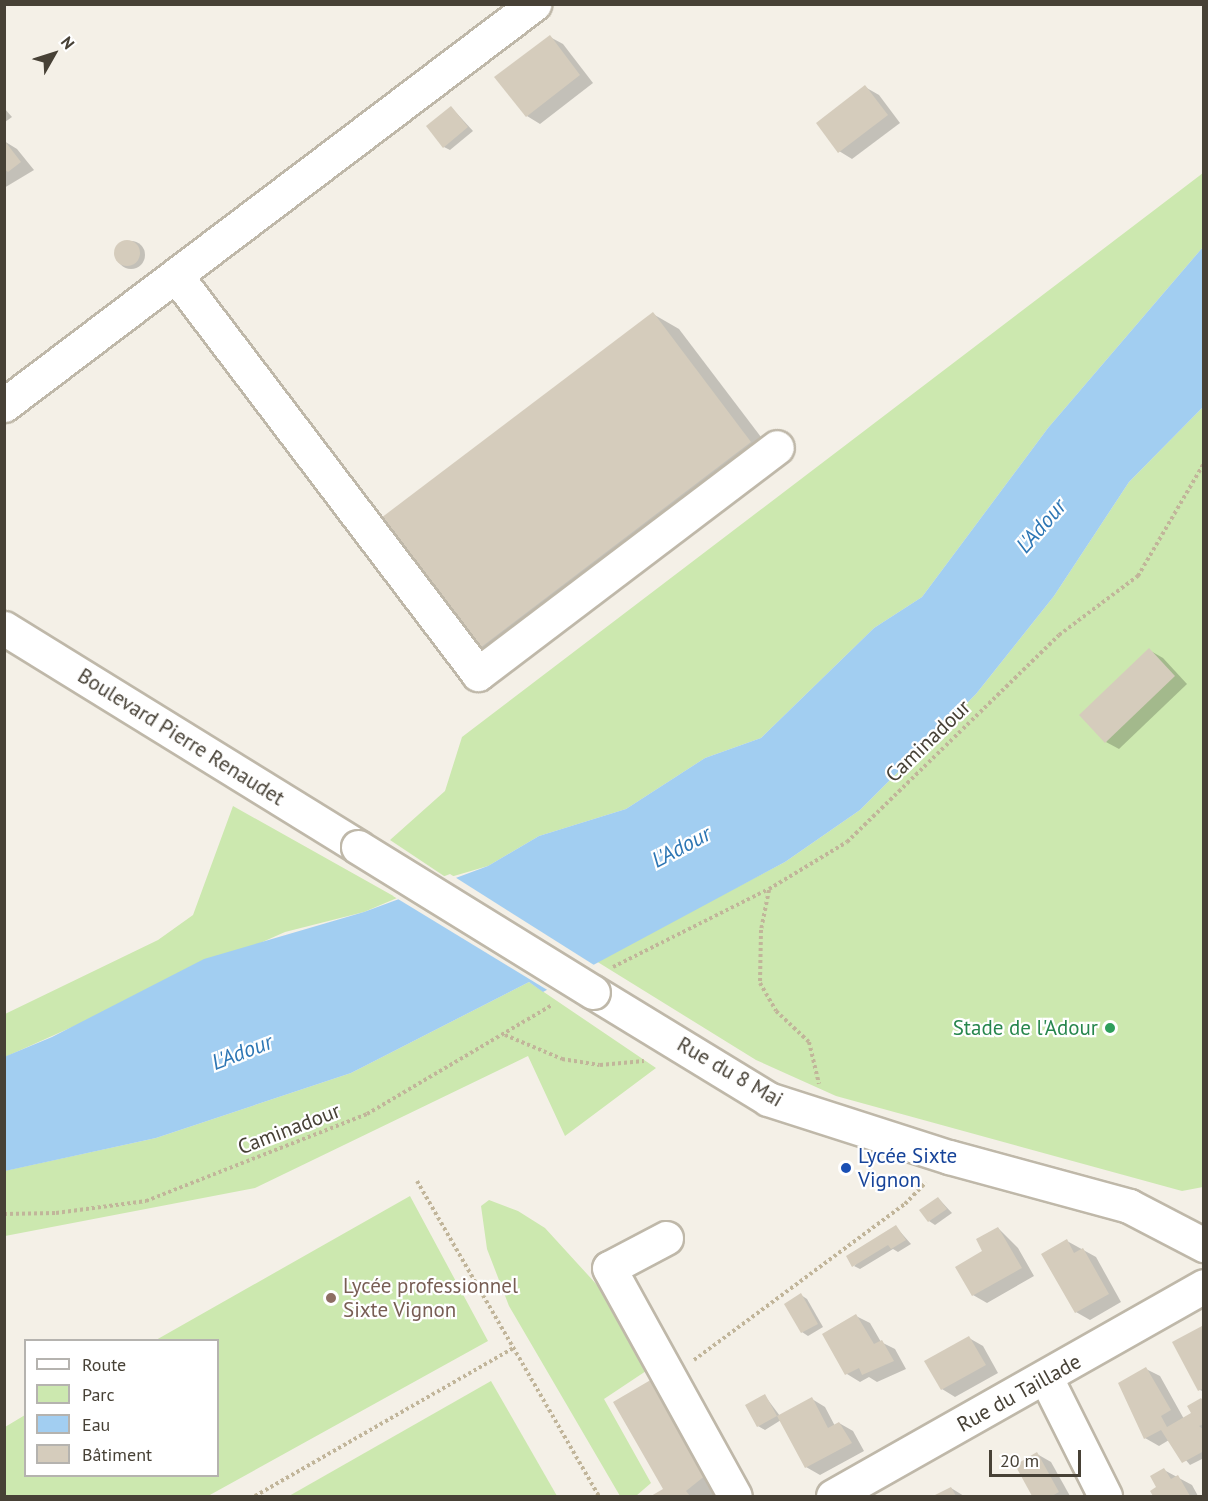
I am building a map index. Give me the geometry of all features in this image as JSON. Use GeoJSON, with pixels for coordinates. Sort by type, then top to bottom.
{"type":"FeatureCollection","features":[{"type":"Feature","properties":{"kind":"street"},"geometry":{"type":"LineString","coordinates":[[4,405],[177,277],[534,4]]}},
{"type":"Feature","properties":{"kind":"street"},"geometry":{"type":"LineString","coordinates":[[177,277],[478,674],[777,447]]}},
{"type":"Feature","properties":{"kind":"street","name":"Boulevard Pierre Renaudet"},"geometry":{"type":"LineString","coordinates":[[4,628],[358,847]]}},
{"type":"Feature","properties":{"kind":"street","name":"Rue du 8 Mai"},"geometry":{"type":"LineString","coordinates":[[358,847],[602,980],[675,1041],[768,1099],[949,1157],[1129,1206],[1202,1241]]}},
{"type":"Feature","properties":{"kind":"street"},"geometry":{"type":"LineString","coordinates":[[666,1238],[609,1268],[672,1377],[735,1497]]}},
{"type":"Feature","properties":{"kind":"street","name":"Rue du Taillade"},"geometry":{"type":"LineString","coordinates":[[833,1497],[1046,1378],[1203,1286]]}},
{"type":"Feature","properties":{"kind":"street"},"geometry":{"type":"LineString","coordinates":[[1046,1378],[1105,1497]]}},
{"type":"Feature","properties":{"kind":"path","name":"Caminadour"},"geometry":{"type":"LineString","coordinates":[[602,980],[769,889],[847,842],[1059,635],[1138,576],[1203,463]]}},
{"type":"Feature","properties":{"kind":"path"},"geometry":{"type":"LineString","coordinates":[[769,889],[761,930],[760,983],[776,1011],[809,1042],[820,1077],[814,1115]]}},
{"type":"Feature","properties":{"kind":"path","name":"Caminadour"},"geometry":{"type":"LineString","coordinates":[[4,1214],[56,1213],[146,1201],[368,1114],[504,1035],[560,999]]}},
{"type":"Feature","properties":{"kind":"path"},"geometry":{"type":"LineString","coordinates":[[504,1035],[562,1059],[600,1065],[639,1064],[675,1041]]}},
{"type":"Feature","properties":{"kind":"path"},"geometry":{"type":"LineString","coordinates":[[672,1377],[905,1204],[949,1157]]}},
{"type":"Feature","properties":{"kind":"path"},"geometry":{"type":"LineString","coordinates":[[417,1181],[600,1497]]}},
{"type":"Feature","properties":{"kind":"path"},"geometry":{"type":"LineString","coordinates":[[255,1497],[513,1348]]}},
{"type":"Feature","properties":{"kind":"green space"},"geometry":{"type":"Polygon","coordinates":[[[1203,173],[1203,247],[1048,428],[922,597],[874,628],[761,738],[705,758],[626,809],[539,836],[488,866],[447,878],[390,840],[445,791],[462,737],[1203,173]]]}},
{"type":"Feature","properties":{"kind":"green space"},"geometry":{"type":"Polygon","coordinates":[[[1203,407],[1203,1187],[1182,1191],[836,1096],[756,1060],[596,961],[785,862],[860,810],[976,694],[1054,596],[1129,482],[1203,407]]]}},
{"type":"Feature","properties":{"kind":"green space"},"geometry":{"type":"Polygon","coordinates":[[[233,806],[397,898],[364,912],[285,932],[5,1057],[5,1014],[158,940],[193,915],[233,806]]]}},
{"type":"Feature","properties":{"kind":"green space"},"geometry":{"type":"Polygon","coordinates":[[[529,982],[656,1068],[565,1136],[528,1056],[255,1188],[5,1236],[4,1171],[156,1138],[351,1073],[529,982]]]}},
{"type":"Feature","properties":{"kind":"green space"},"geometry":{"type":"Polygon","coordinates":[[[410,1196],[488,1341],[208,1496],[5,1496],[5,1427],[24,1416],[24,1477],[219,1477],[219,1339],[158,1339],[410,1196]]]}},
{"type":"Feature","properties":{"kind":"green space"},"geometry":{"type":"Polygon","coordinates":[[[489,1200],[518,1211],[545,1228],[598,1286],[646,1371],[604,1399],[651,1483],[636,1496],[620,1496],[509,1306],[487,1249],[481,1206],[489,1200]]]}},
{"type":"Feature","properties":{"kind":"green space"},"geometry":{"type":"Polygon","coordinates":[[[491,1381],[557,1496],[289,1496],[491,1381]]]}},
{"type":"Feature","properties":{"kind":"water","name":"L'Adour"},"geometry":{"type":"Polygon","coordinates":[[[1203,247],[1203,407],[1129,482],[1054,596],[976,694],[860,810],[785,862],[543,992],[529,982],[351,1073],[156,1138],[5,1171],[4,1057],[52,1037],[204,959],[364,912],[488,866],[539,836],[626,809],[705,758],[761,738],[874,628],[922,597],[1048,428],[1203,247]]]}},
{"type":"Feature","properties":{"kind":"pier"},"geometry":{"type":"Polygon","coordinates":[[[450,874],[594,965],[549,991],[393,896],[450,874]]]}},
{"type":"Feature","properties":{"kind":"building"},"geometry":{"type":"Polygon","coordinates":[[[550,35],[580,75],[526,117],[494,77],[550,35]]]}},
{"type":"Feature","properties":{"kind":"building"},"geometry":{"type":"Polygon","coordinates":[[[865,85],[888,115],[838,153],[816,123],[865,85]]]}},
{"type":"Feature","properties":{"kind":"building"},"geometry":{"type":"Polygon","coordinates":[[[451,106],[468,127],[443,148],[426,126],[451,106]]]}},
{"type":"Feature","properties":{"kind":"building"},"geometry":{"type":"Polygon","coordinates":[[[4,140],[21,162],[8,172],[4,169],[4,140]]]}},
{"type":"Feature","properties":{"kind":"building"},"geometry":{"type":"Polygon","coordinates":[[[127,240],[136,244],[140,253],[136,262],[127,266],[118,262],[114,253],[118,244],[127,240]]]}},
{"type":"Feature","properties":{"kind":"building"},"geometry":{"type":"Polygon","coordinates":[[[653,312],[751,442],[480,648],[381,518],[653,312]]]}},
{"type":"Feature","properties":{"kind":"building"},"geometry":{"type":"Polygon","coordinates":[[[1149,648],[1175,676],[1105,743],[1079,715],[1149,648]]]}},
{"type":"Feature","properties":{"kind":"building"},"geometry":{"type":"Polygon","coordinates":[[[938,1197],[947,1209],[928,1222],[919,1210],[938,1197]]]}},
{"type":"Feature","properties":{"kind":"building"},"geometry":{"type":"Polygon","coordinates":[[[896,1225],[906,1240],[891,1249],[888,1245],[852,1267],[846,1256],[896,1225]]]}},
{"type":"Feature","properties":{"kind":"building"},"geometry":{"type":"Polygon","coordinates":[[[998,1227],[1022,1268],[972,1296],[955,1267],[982,1251],[976,1239],[998,1227]]]}},
{"type":"Feature","properties":{"kind":"building"},"geometry":{"type":"Polygon","coordinates":[[[1067,1239],[1074,1253],[1083,1248],[1109,1294],[1075,1313],[1041,1254],[1067,1239]]]}},
{"type":"Feature","properties":{"kind":"building"},"geometry":{"type":"Polygon","coordinates":[[[801,1293],[818,1324],[801,1333],[784,1304],[801,1293]]]}},
{"type":"Feature","properties":{"kind":"building"},"geometry":{"type":"Polygon","coordinates":[[[856,1314],[874,1344],[882,1340],[894,1361],[862,1375],[859,1368],[845,1375],[822,1334],[856,1314]]]}},
{"type":"Feature","properties":{"kind":"building"},"geometry":{"type":"Polygon","coordinates":[[[1202,1326],[1204,1388],[1198,1391],[1172,1342],[1202,1326]]]}},
{"type":"Feature","properties":{"kind":"building"},"geometry":{"type":"Polygon","coordinates":[[[969,1336],[986,1365],[941,1390],[924,1361],[969,1336]]]}},
{"type":"Feature","properties":{"kind":"building"},"geometry":{"type":"Polygon","coordinates":[[[1146,1367],[1171,1410],[1161,1416],[1167,1427],[1191,1413],[1187,1406],[1201,1398],[1204,1402],[1204,1424],[1199,1426],[1204,1430],[1204,1451],[1182,1463],[1161,1430],[1144,1439],[1118,1383],[1146,1367]]]}},
{"type":"Feature","properties":{"kind":"building"},"geometry":{"type":"Polygon","coordinates":[[[654,1378],[706,1475],[686,1491],[690,1496],[651,1496],[663,1489],[613,1402],[654,1378]]]}},
{"type":"Feature","properties":{"kind":"building"},"geometry":{"type":"Polygon","coordinates":[[[765,1394],[777,1416],[757,1427],[745,1405],[765,1394]]]}},
{"type":"Feature","properties":{"kind":"building"},"geometry":{"type":"Polygon","coordinates":[[[812,1397],[828,1428],[839,1422],[852,1443],[805,1468],[777,1416],[812,1397]]]}},
{"type":"Feature","properties":{"kind":"building"},"geometry":{"type":"Polygon","coordinates":[[[1037,1452],[1059,1492],[1052,1496],[1032,1496],[1015,1465],[1037,1452]]]}},
{"type":"Feature","properties":{"kind":"building"},"geometry":{"type":"Polygon","coordinates":[[[1164,1468],[1171,1479],[1178,1475],[1190,1496],[1153,1496],[1150,1491],[1156,1487],[1150,1476],[1164,1468]]]}},
{"type":"Feature","properties":{"kind":"building"},"geometry":{"type":"Polygon","coordinates":[[[951,1487],[956,1496],[933,1496],[951,1487]]]}},
{"type":"Feature","properties":{"kind":"place","name":"Stade de l'Adour"},"geometry":{"type":"Point","coordinates":[1110,1028]}},
{"type":"Feature","properties":{"kind":"place","name":"Lycée Sixte Vignon"},"geometry":{"type":"Point","coordinates":[846,1168]}},
{"type":"Feature","properties":{"kind":"place","name":"Lycée professionnel Sixte Vignon"},"geometry":{"type":"Point","coordinates":[331,1298]}}]}
